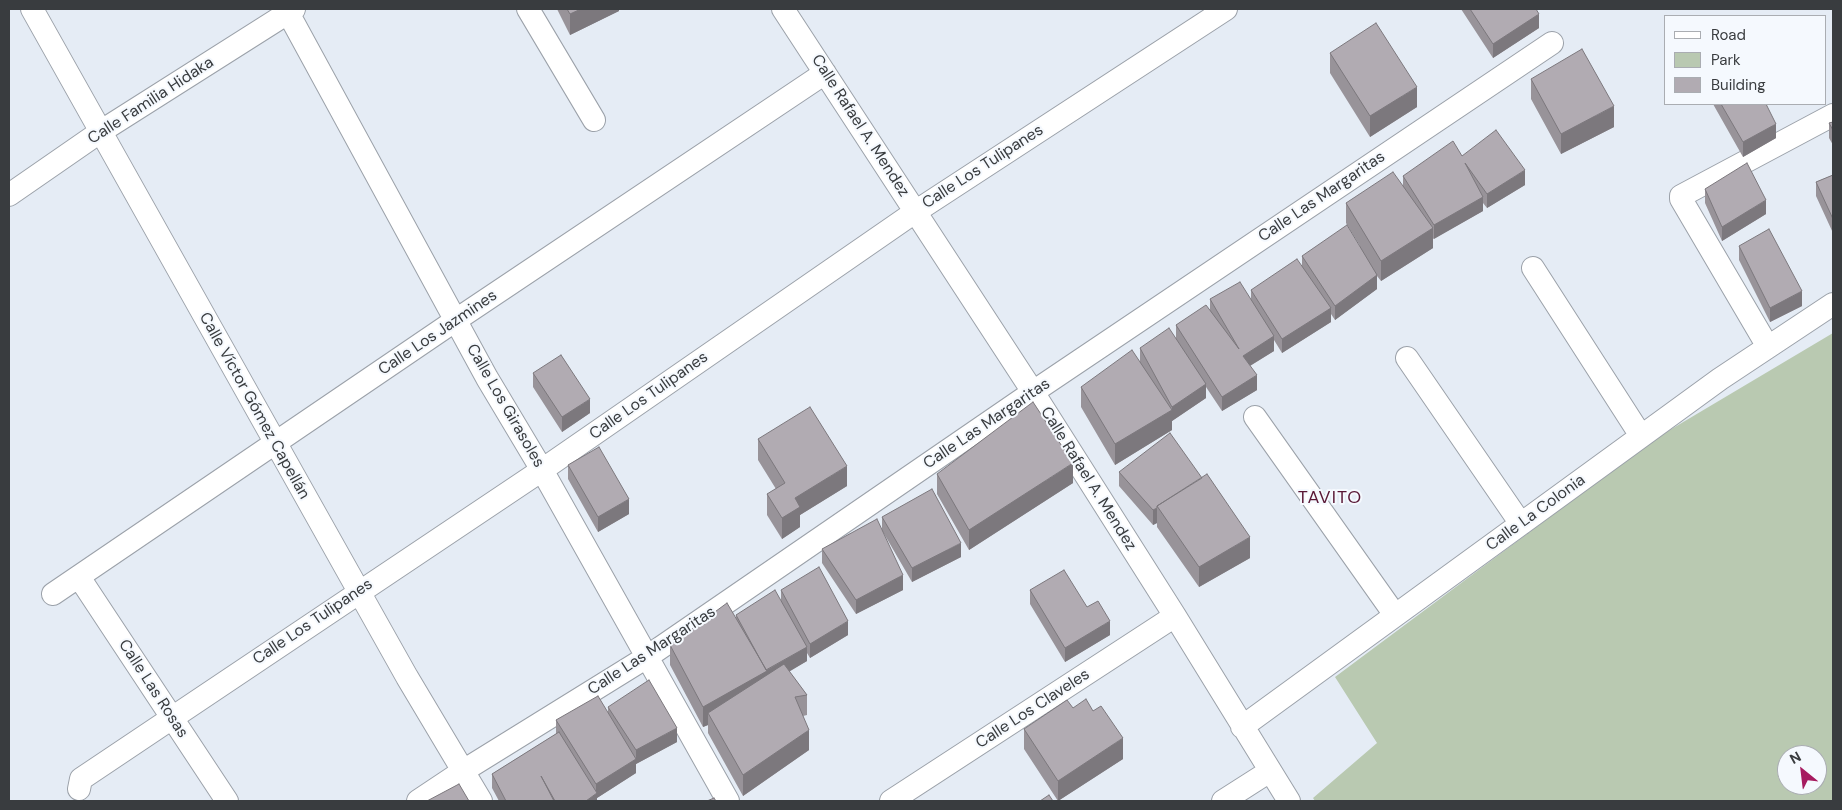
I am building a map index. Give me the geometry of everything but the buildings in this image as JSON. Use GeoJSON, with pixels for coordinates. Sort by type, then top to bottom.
{"type":"FeatureCollection","features":[{"type":"Feature","properties":{"kind":"street","name":"Calle Víctor Gómez Capellán"},"geometry":{"type":"LineString","coordinates":[[32,9],[407,677],[481,801]]}},
{"type":"Feature","properties":{"kind":"street"},"geometry":{"type":"LineString","coordinates":[[528,9],[594,120]]}},
{"type":"Feature","properties":{"kind":"street","name":"Calle Rafael A. Mendez"},"geometry":{"type":"LineString","coordinates":[[784,9],[1175,616],[1289,801]]}},
{"type":"Feature","properties":{"kind":"street","name":"Calle Los Tulipanes"},"geometry":{"type":"LineString","coordinates":[[79,788],[81,780],[171,718],[542,470],[916,212],[1226,9]]}},
{"type":"Feature","properties":{"kind":"street","name":"Calle Familia Hidaka"},"geometry":{"type":"LineString","coordinates":[[9,195],[100,132],[290,10]]}},
{"type":"Feature","properties":{"kind":"street","name":"Calle Los Girasoles"},"geometry":{"type":"LineString","coordinates":[[290,10],[487,378],[542,470],[728,801]]}},
{"type":"Feature","properties":{"kind":"street","name":"Calle Las Margaritas"},"geometry":{"type":"LineString","coordinates":[[418,801],[647,657],[1032,392],[1552,43]]}},
{"type":"Feature","properties":{"kind":"street","name":"Calle Los Jazmines"},"geometry":{"type":"LineString","coordinates":[[53,594],[456,320],[825,73]]}},
{"type":"Feature","properties":{"kind":"street"},"geometry":{"type":"LineString","coordinates":[[1768,347],[1680,199],[1681,196],[1833,115]]}},
{"type":"Feature","properties":{"kind":"street"},"geometry":{"type":"LineString","coordinates":[[1533,268],[1642,436]]}},
{"type":"Feature","properties":{"kind":"street","name":"Calle La Colonia"},"geometry":{"type":"LineString","coordinates":[[1242,726],[1720,379],[1833,304]]}},
{"type":"Feature","properties":{"kind":"street"},"geometry":{"type":"LineString","coordinates":[[1407,358],[1521,524]]}},
{"type":"Feature","properties":{"kind":"street"},"geometry":{"type":"LineString","coordinates":[[1255,417],[1395,615]]}},
{"type":"Feature","properties":{"kind":"street","name":"Calle Las Rosas"},"geometry":{"type":"LineString","coordinates":[[79,577],[227,801]]}},
{"type":"Feature","properties":{"kind":"street","name":"Calle Los Claveles"},"geometry":{"type":"LineString","coordinates":[[892,801],[1175,616]]}},
{"type":"Feature","properties":{"kind":"street"},"geometry":{"type":"LineString","coordinates":[[1222,801],[1270,771]]}},
{"type":"Feature","properties":{"kind":"green space"},"geometry":{"type":"Polygon","coordinates":[[[1833,333],[1833,801],[1315,801],[1313,798],[1377,743],[1335,677],[1653,440],[1833,333]]]}},
{"type":"Feature","properties":{"kind":"district","name":"TAVITO"},"geometry":{"type":"Point","coordinates":[1330,498]}}]}
